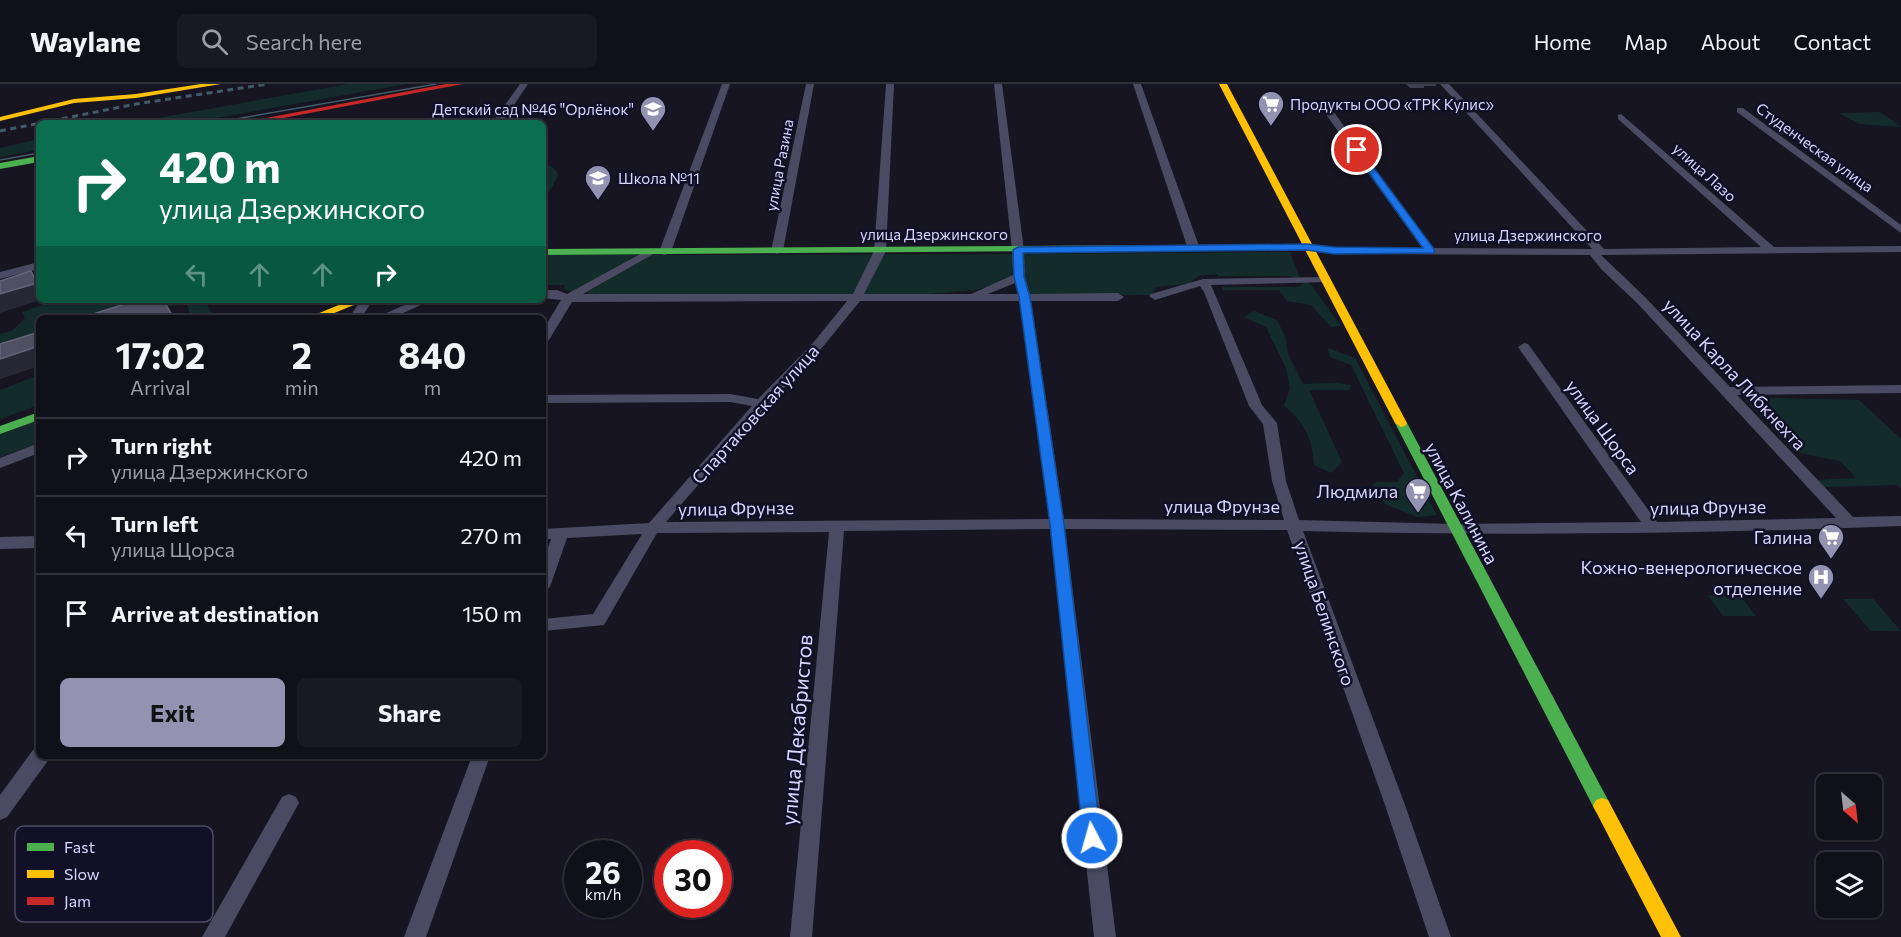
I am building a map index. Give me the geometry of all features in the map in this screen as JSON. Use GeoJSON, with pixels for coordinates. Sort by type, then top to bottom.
{"type":"FeatureCollection","features":[{"type":"Feature","properties":{"kind":"street"},"geometry":{"type":"LineString","coordinates":[[0,119],[74,101],[136,96],[217,84]]}},
{"type":"Feature","properties":{"kind":"street"},"geometry":{"type":"LineString","coordinates":[[260,120],[459,84]]}},
{"type":"Feature","properties":{"kind":"street"},"geometry":{"type":"LineString","coordinates":[[499,120],[524,84]]}},
{"type":"Feature","properties":{"kind":"street"},"geometry":{"type":"LineString","coordinates":[[546,334],[568,298],[658,251],[726,84]]}},
{"type":"Feature","properties":{"kind":"street","name":"улица Разина"},"geometry":{"type":"LineString","coordinates":[[777,251],[810,84]]}},
{"type":"Feature","properties":{"kind":"street"},"geometry":{"type":"LineString","coordinates":[[880,251],[890,84]]}},
{"type":"Feature","properties":{"kind":"street"},"geometry":{"type":"LineString","coordinates":[[998,84],[1018,250],[1019,277],[1025,297],[1057,524],[1105,937]]}},
{"type":"Feature","properties":{"kind":"street"},"geometry":{"type":"LineString","coordinates":[[1137,84],[1194,249]]}},
{"type":"Feature","properties":{"kind":"street","name":"улица Калинина"},"geometry":{"type":"LineString","coordinates":[[1223,84],[1671,937]]}},
{"type":"Feature","properties":{"kind":"street","name":"улица Карла Либкнехта"},"geometry":{"type":"LineString","coordinates":[[1444,84],[1597,252],[1605,267],[1641,300],[1848,522]]}},
{"type":"Feature","properties":{"kind":"street","name":"Студенческая улица"},"geometry":{"type":"LineString","coordinates":[[1740,110],[1901,230]]}},
{"type":"Feature","properties":{"kind":"street"},"geometry":{"type":"LineString","coordinates":[[1330,113],[1430,251]]}},
{"type":"Feature","properties":{"kind":"street","name":"улица Лазо"},"geometry":{"type":"LineString","coordinates":[[1621,117],[1770,249]]}},
{"type":"Feature","properties":{"kind":"street"},"geometry":{"type":"LineString","coordinates":[[0,166],[36,160]]}},
{"type":"Feature","properties":{"kind":"street","name":"улица Дзержинского"},"geometry":{"type":"LineString","coordinates":[[546,252],[1307,247],[1334,250],[1597,252],[1901,249]]}},
{"type":"Feature","properties":{"kind":"street","name":"Спартаковская улица"},"geometry":{"type":"LineString","coordinates":[[546,625],[598,620],[653,528],[761,404],[817,346],[857,297],[880,251]]}},
{"type":"Feature","properties":{"kind":"street"},"geometry":{"type":"LineString","coordinates":[[0,276],[36,266]]}},
{"type":"Feature","properties":{"kind":"street"},"geometry":{"type":"LineString","coordinates":[[967,298],[1019,277]]}},
{"type":"Feature","properties":{"kind":"street"},"geometry":{"type":"LineString","coordinates":[[1155,296],[1207,287],[1325,280]]}},
{"type":"Feature","properties":{"kind":"street","name":"улица Белинского"},"geometry":{"type":"LineString","coordinates":[[1207,287],[1257,406],[1270,423],[1279,481],[1309,574],[1395,805],[1440,937]]}},
{"type":"Feature","properties":{"kind":"street"},"geometry":{"type":"LineString","coordinates":[[546,294],[557,294],[568,298],[1118,297]]}},
{"type":"Feature","properties":{"kind":"street"},"geometry":{"type":"LineString","coordinates":[[320,315],[353,303]]}},
{"type":"Feature","properties":{"kind":"street"},"geometry":{"type":"LineString","coordinates":[[388,315],[418,303]]}},
{"type":"Feature","properties":{"kind":"street","name":"улица Щорса"},"geometry":{"type":"LineString","coordinates":[[1524,347],[1653,527]]}},
{"type":"Feature","properties":{"kind":"street"},"geometry":{"type":"LineString","coordinates":[[1727,391],[1901,389]]}},
{"type":"Feature","properties":{"kind":"street"},"geometry":{"type":"LineString","coordinates":[[546,399],[730,398],[761,404]]}},
{"type":"Feature","properties":{"kind":"street"},"geometry":{"type":"LineString","coordinates":[[0,430],[36,417]]}},
{"type":"Feature","properties":{"kind":"street"},"geometry":{"type":"LineString","coordinates":[[0,463],[36,449]]}},
{"type":"Feature","properties":{"kind":"street","name":"улица Фрунзе"},"geometry":{"type":"LineString","coordinates":[[546,534],[653,528],[837,526],[1295,525],[1456,529],[1768,526],[1901,521]]}},
{"type":"Feature","properties":{"kind":"street","name":"улица Декабристов"},"geometry":{"type":"LineString","coordinates":[[801,937],[837,526]]}},
{"type":"Feature","properties":{"kind":"street"},"geometry":{"type":"LineString","coordinates":[[546,576],[561,533]]}},
{"type":"Feature","properties":{"kind":"street"},"geometry":{"type":"LineString","coordinates":[[0,543],[36,542]]}},
{"type":"Feature","properties":{"kind":"street"},"geometry":{"type":"LineString","coordinates":[[0,811],[38,759]]}},
{"type":"Feature","properties":{"kind":"street"},"geometry":{"type":"LineString","coordinates":[[415,937],[480,759]]}},
{"type":"Feature","properties":{"kind":"street"},"geometry":{"type":"LineString","coordinates":[[213,937],[289,803]]}},
{"type":"Feature","properties":{"kind":"green space"},"geometry":{"type":"Polygon","coordinates":[[[348,84],[407,84],[205,120],[147,120],[348,84]]]}},
{"type":"Feature","properties":{"kind":"green space"},"geometry":{"type":"Polygon","coordinates":[[[1880,112],[1901,127],[1859,124],[1839,113],[1880,112]]]}},
{"type":"Feature","properties":{"kind":"green space"},"geometry":{"type":"Polygon","coordinates":[[[36,140],[36,151],[0,157],[0,148],[36,140]]]}},
{"type":"Feature","properties":{"kind":"green space"},"geometry":{"type":"Polygon","coordinates":[[[546,165],[555,169],[558,176],[546,198],[546,165]]]}},
{"type":"Feature","properties":{"kind":"green space"},"geometry":{"type":"Polygon","coordinates":[[[1290,252],[1299,276],[1312,286],[1341,326],[1331,327],[1311,305],[1287,301],[1279,290],[1223,290],[1222,287],[1299,287],[1303,283],[1291,276],[1200,275],[1188,284],[1156,287],[1152,295],[1029,296],[1024,280],[1023,254],[1290,252]]]}},
{"type":"Feature","properties":{"kind":"green space"},"geometry":{"type":"Polygon","coordinates":[[[639,254],[572,292],[564,289],[565,285],[546,285],[546,255],[639,254]]]}},
{"type":"Feature","properties":{"kind":"green space"},"geometry":{"type":"Polygon","coordinates":[[[1012,254],[1014,264],[1011,276],[1000,283],[976,290],[929,294],[580,297],[648,255],[1012,254]]]}},
{"type":"Feature","properties":{"kind":"green space"},"geometry":{"type":"Polygon","coordinates":[[[48,303],[68,303],[70,305],[206,303],[213,315],[190,315],[187,305],[167,306],[144,315],[36,315],[36,351],[0,362],[0,334],[13,330],[25,318],[22,312],[48,303]]]}},
{"type":"Feature","properties":{"kind":"green space"},"geometry":{"type":"Polygon","coordinates":[[[1254,311],[1277,320],[1285,336],[1288,354],[1303,384],[1351,385],[1349,390],[1309,390],[1342,462],[1331,473],[1314,465],[1312,447],[1306,432],[1297,418],[1284,406],[1290,388],[1286,368],[1266,327],[1244,317],[1254,311]]]}},
{"type":"Feature","properties":{"kind":"green space"},"geometry":{"type":"Polygon","coordinates":[[[1328,348],[1355,358],[1437,515],[1417,517],[1385,504],[1373,485],[1376,482],[1397,482],[1404,473],[1351,365],[1330,357],[1328,348]]]}},
{"type":"Feature","properties":{"kind":"green space"},"geometry":{"type":"Polygon","coordinates":[[[36,376],[36,406],[0,419],[0,390],[36,376]]]}},
{"type":"Feature","properties":{"kind":"green space"},"geometry":{"type":"Polygon","coordinates":[[[1743,397],[1859,400],[1901,439],[1901,488],[1897,485],[1825,487],[1818,480],[1856,478],[1840,461],[1795,452],[1743,397]]]}},
{"type":"Feature","properties":{"kind":"green space"},"geometry":{"type":"Polygon","coordinates":[[[36,421],[36,444],[0,457],[0,434],[36,421]]]}},
{"type":"Feature","properties":{"kind":"green space"},"geometry":{"type":"Polygon","coordinates":[[[1708,595],[1740,595],[1756,616],[1723,616],[1708,595]]]}},
{"type":"Feature","properties":{"kind":"green space"},"geometry":{"type":"Polygon","coordinates":[[[1843,599],[1873,599],[1901,631],[1871,631],[1843,599]]]}},
{"type":"Feature","properties":{"kind":"building"},"geometry":{"type":"Polygon","coordinates":[[[31,271],[36,283],[0,294],[0,281],[31,271]]]}},
{"type":"Feature","properties":{"kind":"building"},"geometry":{"type":"Polygon","coordinates":[[[128,303],[165,303],[172,315],[90,315],[128,303]]]}},
{"type":"Feature","properties":{"kind":"building"},"geometry":{"type":"Polygon","coordinates":[[[36,333],[36,347],[0,359],[0,344],[36,333]]]}},
{"type":"Feature","properties":{"kind":"tram line"},"geometry":{"type":"LineString","coordinates":[[230,120],[436,84]]}},
{"type":"Feature","properties":{"kind":"tram line"},"geometry":{"type":"LineString","coordinates":[[0,160],[36,154]]}},
{"type":"Feature","properties":{"kind":"railway"},"geometry":{"type":"LineString","coordinates":[[55,120],[136,104],[268,84]]}},
{"type":"Feature","properties":{"kind":"railway"},"geometry":{"type":"LineString","coordinates":[[0,131],[36,124]]}},
{"type":"Feature","properties":{"kind":"traffic: fast"},"geometry":{"type":"LineString","coordinates":[[0,166],[36,160]]}},
{"type":"Feature","properties":{"kind":"traffic: fast"},"geometry":{"type":"LineString","coordinates":[[546,252],[1163,248]]}},
{"type":"Feature","properties":{"kind":"traffic: fast"},"geometry":{"type":"LineString","coordinates":[[0,430],[36,417]]}},
{"type":"Feature","properties":{"kind":"traffic: fast"},"geometry":{"type":"LineString","coordinates":[[1401,423],[1602,806]]}},
{"type":"Feature","properties":{"kind":"traffic: slow"},"geometry":{"type":"LineString","coordinates":[[0,119],[74,101],[136,96],[217,84]]}},
{"type":"Feature","properties":{"kind":"traffic: slow"},"geometry":{"type":"LineString","coordinates":[[1223,84],[1401,423]]}},
{"type":"Feature","properties":{"kind":"traffic: slow"},"geometry":{"type":"LineString","coordinates":[[320,315],[353,303]]}},
{"type":"Feature","properties":{"kind":"traffic: slow"},"geometry":{"type":"LineString","coordinates":[[1602,806],[1671,937]]}},
{"type":"Feature","properties":{"kind":"traffic: jam"},"geometry":{"type":"LineString","coordinates":[[260,120],[459,84]]}},
{"type":"Feature","properties":{"kind":"traffic: jam"},"geometry":{"type":"LineString","coordinates":[[1163,248],[1307,247]]}},
{"type":"Feature","properties":{"kind":"place","name":"Продукты ООО «ТРК Кулис»"},"geometry":{"type":"Point","coordinates":[1271,127]}},
{"type":"Feature","properties":{"kind":"place","name":"Детский сад №46 \"Орлёнок\""},"geometry":{"type":"Point","coordinates":[653,132]}},
{"type":"Feature","properties":{"kind":"place","name":"Школа №11"},"geometry":{"type":"Point","coordinates":[598,201]}},
{"type":"Feature","properties":{"kind":"place","name":"Людмила"},"geometry":{"type":"Point","coordinates":[1418,514]}},
{"type":"Feature","properties":{"kind":"place","name":"Галина"},"geometry":{"type":"Point","coordinates":[1831,560]}},
{"type":"Feature","properties":{"kind":"place","name":"Кожно-венерологическое отделение"},"geometry":{"type":"Point","coordinates":[1821,600]}},
{"type":"Feature","properties":{"kind":"route"},"geometry":{"type":"LineString","coordinates":[[1092,838],[1057,524],[1025,297],[1019,277],[1018,250],[1307,247],[1334,250],[1430,251],[1357,150]]}}]}
